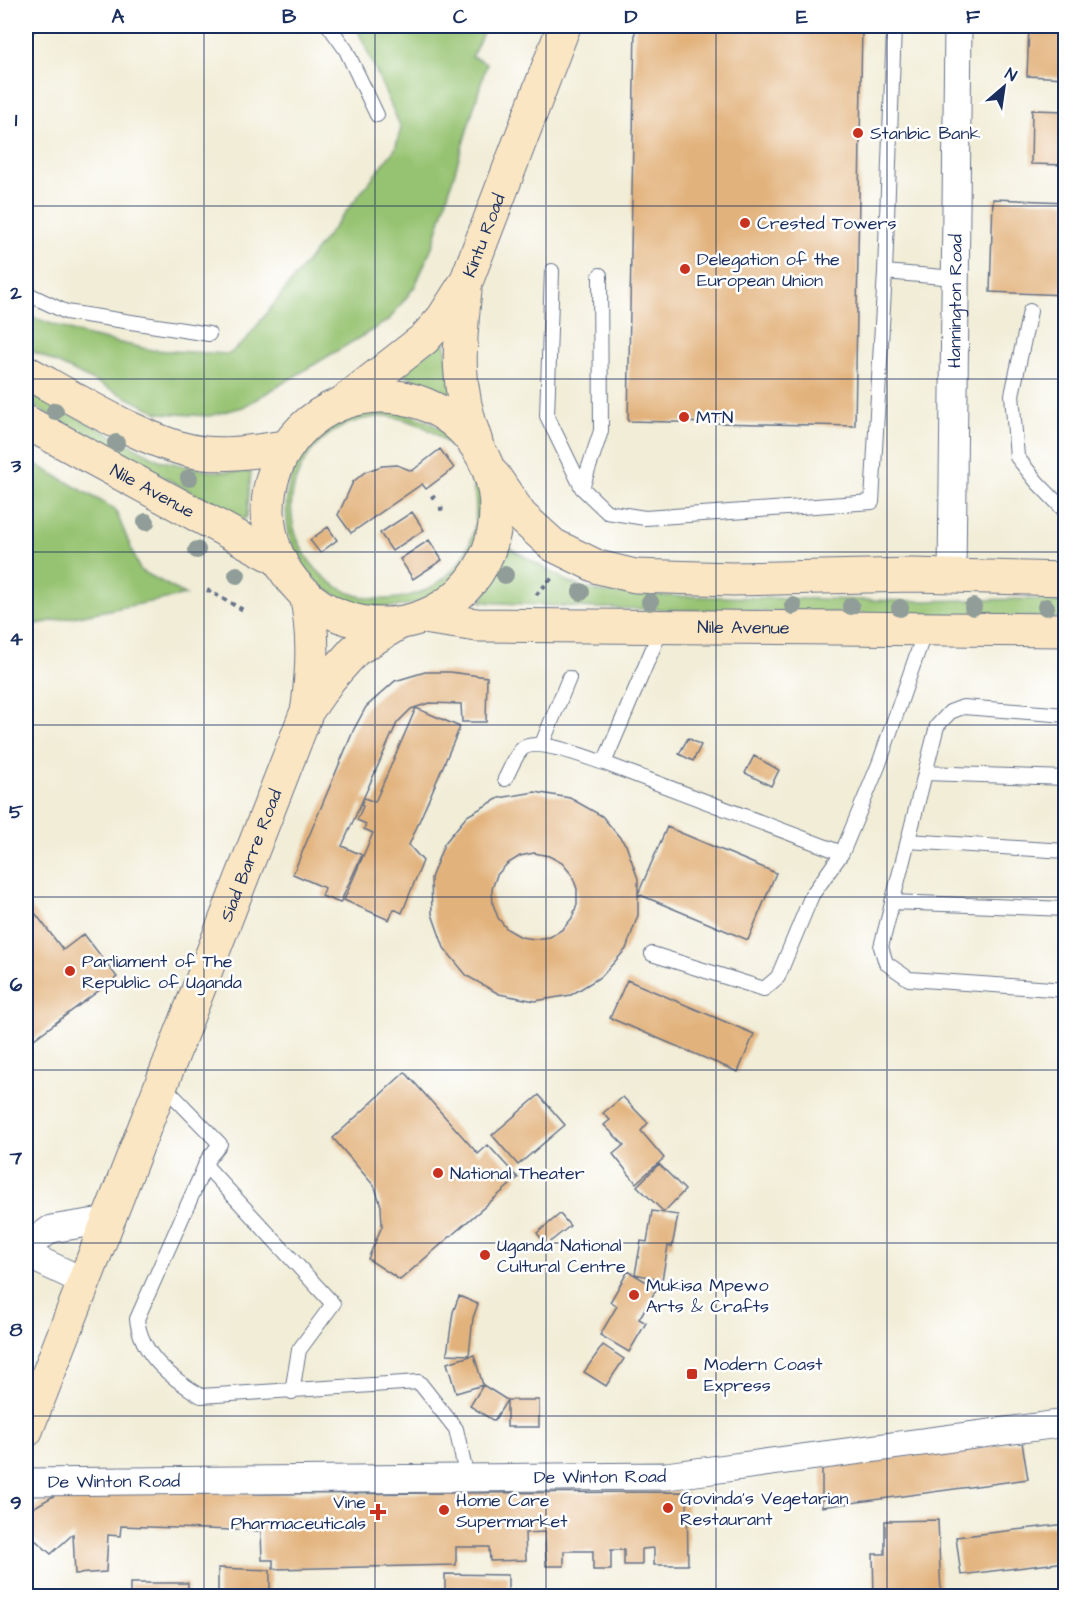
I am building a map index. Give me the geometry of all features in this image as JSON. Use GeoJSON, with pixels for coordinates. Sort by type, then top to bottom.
{"type":"FeatureCollection","features":[{"type":"Feature","properties":{"kind":"main road","name":"Kintu Road"},"geometry":{"type":"LineString","coordinates":[[342,403],[424,339],[443,318],[466,282],[564,26]]}},
{"type":"Feature","properties":{"kind":"main road"},"geometry":{"type":"LineString","coordinates":[[466,282],[459,378],[466,414],[483,458]]}},
{"type":"Feature","properties":{"kind":"main road"},"geometry":{"type":"LineString","coordinates":[[26,372],[133,428],[204,453],[287,447]]}},
{"type":"Feature","properties":{"kind":"main road"},"geometry":{"type":"LineString","coordinates":[[308,711],[313,671],[313,629],[306,594],[280,560],[268,519],[269,494],[275,469],[287,447],[311,421],[342,403],[386,396],[418,403],[448,417],[465,432],[521,516],[553,545],[598,567],[635,576],[733,579],[952,575],[1065,579]]}},
{"type":"Feature","properties":{"kind":"main road","name":"Nile Avenue"},"geometry":{"type":"LineString","coordinates":[[26,422],[280,560]]}},
{"type":"Feature","properties":{"kind":"main road","name":"Siad Barre Road"},"geometry":{"type":"LineString","coordinates":[[26,1431],[82,1281],[308,711],[330,678],[355,650],[411,620],[443,607],[461,593],[476,576],[487,556],[494,534],[496,512],[494,489],[483,458]]}},
{"type":"Feature","properties":{"kind":"main road","name":"Nile Avenue"},"geometry":{"type":"LineString","coordinates":[[306,594],[329,611],[351,620],[375,624],[411,620],[477,624],[1065,630]]}},
{"type":"Feature","properties":{"kind":"street","name":"Hannington Road"},"geometry":{"type":"LineString","coordinates":[[952,575],[958,26]]}},
{"type":"Feature","properties":{"kind":"street"},"geometry":{"type":"LineString","coordinates":[[26,1247],[51,1229],[108,1220]]}},
{"type":"Feature","properties":{"kind":"street"},"geometry":{"type":"LineString","coordinates":[[26,1254],[82,1281]]}},
{"type":"Feature","properties":{"kind":"street","name":"De Winton Road"},"geometry":{"type":"LineString","coordinates":[[26,1482],[666,1476],[1065,1423]]}},
{"type":"Feature","properties":{"kind":"lane"},"geometry":{"type":"LineString","coordinates":[[26,30],[29,26]]}},
{"type":"Feature","properties":{"kind":"lane"},"geometry":{"type":"LineString","coordinates":[[329,26],[346,50],[377,115]]}},
{"type":"Feature","properties":{"kind":"lane"},"geometry":{"type":"LineString","coordinates":[[552,271],[547,416],[582,488],[607,512],[645,518],[872,502],[885,272],[894,26]]}},
{"type":"Feature","properties":{"kind":"lane"},"geometry":{"type":"LineString","coordinates":[[885,272],[955,278]]}},
{"type":"Feature","properties":{"kind":"lane"},"geometry":{"type":"LineString","coordinates":[[582,488],[601,431],[600,275]]}},
{"type":"Feature","properties":{"kind":"lane"},"geometry":{"type":"LineString","coordinates":[[26,293],[66,312],[209,334]]}},
{"type":"Feature","properties":{"kind":"lane"},"geometry":{"type":"LineString","coordinates":[[1030,311],[1012,395],[1017,457],[1036,482],[1065,512]]}},
{"type":"Feature","properties":{"kind":"lane"},"geometry":{"type":"LineString","coordinates":[[604,763],[663,625]]}},
{"type":"Feature","properties":{"kind":"lane"},"geometry":{"type":"LineString","coordinates":[[651,954],[764,989],[778,977],[812,895],[842,853],[882,754],[927,628]]}},
{"type":"Feature","properties":{"kind":"lane"},"geometry":{"type":"LineString","coordinates":[[542,744],[569,678]]}},
{"type":"Feature","properties":{"kind":"lane"},"geometry":{"type":"LineString","coordinates":[[1065,715],[963,707],[950,712],[937,726],[881,947],[886,963],[909,979],[1065,990]]}},
{"type":"Feature","properties":{"kind":"lane"},"geometry":{"type":"LineString","coordinates":[[505,779],[522,749],[530,744],[542,744],[604,763],[842,853]]}},
{"type":"Feature","properties":{"kind":"lane"},"geometry":{"type":"LineString","coordinates":[[925,773],[1065,778]]}},
{"type":"Feature","properties":{"kind":"lane"},"geometry":{"type":"LineString","coordinates":[[908,841],[1065,851]]}},
{"type":"Feature","properties":{"kind":"lane"},"geometry":{"type":"LineString","coordinates":[[892,902],[1065,909]]}},
{"type":"Feature","properties":{"kind":"lane"},"geometry":{"type":"LineString","coordinates":[[161,1083],[220,1144],[205,1165],[137,1319],[139,1334],[156,1361],[175,1381],[201,1396],[292,1392],[419,1382],[456,1429],[468,1478]]}},
{"type":"Feature","properties":{"kind":"lane"},"geometry":{"type":"LineString","coordinates":[[205,1165],[333,1304],[299,1350],[292,1392]]}},
{"type":"Feature","properties":{"kind":"path"},"geometry":{"type":"LineString","coordinates":[[431,498],[438,494]]}},
{"type":"Feature","properties":{"kind":"path"},"geometry":{"type":"LineString","coordinates":[[439,509],[447,508]]}},
{"type":"Feature","properties":{"kind":"path"},"geometry":{"type":"LineString","coordinates":[[533,598],[569,554]]}},
{"type":"Feature","properties":{"kind":"path"},"geometry":{"type":"LineString","coordinates":[[207,590],[245,611]]}},
{"type":"Feature","properties":{"kind":"green space"},"geometry":{"type":"Polygon","coordinates":[[[356,26],[486,26],[472,57],[487,63],[434,242],[415,286],[389,320],[243,407],[209,416],[159,413],[26,348],[26,315],[84,335],[152,350],[229,354],[245,341],[395,149],[401,128],[356,26]]]}},
{"type":"Feature","properties":{"kind":"green space"},"geometry":{"type":"Polygon","coordinates":[[[445,341],[453,396],[400,373],[445,341]]]}},
{"type":"Feature","properties":{"kind":"green space"},"geometry":{"type":"Polygon","coordinates":[[[26,390],[159,460],[208,471],[251,472],[247,516],[245,519],[237,517],[26,402],[26,390]]]}},
{"type":"Feature","properties":{"kind":"green space"},"geometry":{"type":"Polygon","coordinates":[[[388,410],[433,425],[464,450],[480,483],[482,519],[473,553],[452,582],[421,601],[381,607],[340,597],[310,574],[292,543],[286,509],[293,474],[312,443],[343,420],[388,410]],[[387,416],[353,422],[324,438],[303,464],[296,479],[292,497],[292,520],[295,531],[303,551],[317,570],[339,587],[371,599],[388,599],[425,590],[453,570],[470,543],[476,512],[471,480],[455,451],[427,429],[387,416]]]}},
{"type":"Feature","properties":{"kind":"green space"},"geometry":{"type":"Polygon","coordinates":[[[26,459],[115,509],[140,570],[186,595],[26,626],[26,459]]]}},
{"type":"Feature","properties":{"kind":"green space"},"geometry":{"type":"Polygon","coordinates":[[[510,548],[570,583],[600,592],[672,596],[914,601],[1029,599],[1065,602],[1066,618],[598,608],[481,602],[510,548]]]}},
{"type":"Feature","properties":{"kind":"building","name":"Crested Towers"},"geometry":{"type":"Polygon","coordinates":[[[635,26],[862,26],[855,426],[628,421],[635,26]]]}},
{"type":"Feature","properties":{"kind":"building"},"geometry":{"type":"Polygon","coordinates":[[[1029,26],[1066,26],[1066,78],[1027,76],[1029,26]]]}},
{"type":"Feature","properties":{"kind":"building"},"geometry":{"type":"Polygon","coordinates":[[[1032,110],[1066,111],[1066,165],[1031,164],[1032,110]]]}},
{"type":"Feature","properties":{"kind":"building"},"geometry":{"type":"Polygon","coordinates":[[[993,199],[1066,202],[1066,295],[990,292],[993,199]]]}},
{"type":"Feature","properties":{"kind":"building"},"geometry":{"type":"Polygon","coordinates":[[[440,449],[454,468],[426,489],[422,484],[351,533],[338,515],[353,482],[365,472],[382,466],[397,465],[412,471],[440,449]]]}},
{"type":"Feature","properties":{"kind":"building"},"geometry":{"type":"Polygon","coordinates":[[[412,512],[424,530],[392,551],[380,533],[412,512]]]}},
{"type":"Feature","properties":{"kind":"building"},"geometry":{"type":"Polygon","coordinates":[[[328,527],[337,540],[320,553],[310,540],[328,527]]]}},
{"type":"Feature","properties":{"kind":"building"},"geometry":{"type":"Polygon","coordinates":[[[429,540],[442,560],[413,579],[400,559],[429,540]]]}},
{"type":"Feature","properties":{"kind":"building"},"geometry":{"type":"Polygon","coordinates":[[[425,672],[450,672],[487,677],[486,722],[462,722],[461,704],[429,703],[411,709],[397,723],[342,846],[362,855],[340,903],[322,896],[325,888],[293,874],[354,729],[366,707],[395,681],[425,672]]]}},
{"type":"Feature","properties":{"kind":"building"},"geometry":{"type":"Polygon","coordinates":[[[416,708],[460,727],[409,845],[423,861],[402,913],[394,909],[389,920],[344,900],[373,833],[364,829],[366,824],[357,820],[363,806],[361,805],[364,798],[375,802],[416,708]]]}},
{"type":"Feature","properties":{"kind":"building"},"geometry":{"type":"Polygon","coordinates":[[[688,738],[701,745],[693,761],[679,754],[688,738]]]}},
{"type":"Feature","properties":{"kind":"building"},"geometry":{"type":"Polygon","coordinates":[[[754,756],[779,770],[771,786],[745,773],[754,756]]]}},
{"type":"Feature","properties":{"kind":"building"},"geometry":{"type":"Polygon","coordinates":[[[535,792],[570,798],[602,816],[626,845],[638,879],[638,915],[626,949],[602,976],[571,995],[535,1001],[499,994],[467,976],[444,948],[432,914],[431,878],[444,844],[467,816],[499,798],[535,792]],[[534,853],[520,856],[507,864],[497,875],[492,889],[493,904],[498,918],[507,929],[521,937],[535,939],[550,937],[563,929],[572,918],[577,904],[577,889],[572,875],[562,863],[549,856],[534,853]]]}},
{"type":"Feature","properties":{"kind":"building"},"geometry":{"type":"Polygon","coordinates":[[[667,827],[776,873],[748,940],[638,894],[667,827]]]}},
{"type":"Feature","properties":{"kind":"building","name":"Parliament of The Republic of Uganda"},"geometry":{"type":"Polygon","coordinates":[[[26,901],[63,950],[84,934],[117,977],[26,1045],[26,979],[31,975],[26,968],[26,901]]]}},
{"type":"Feature","properties":{"kind":"building"},"geometry":{"type":"Polygon","coordinates":[[[627,980],[754,1034],[738,1072],[610,1018],[627,980]]]}},
{"type":"Feature","properties":{"kind":"building","name":"National Theater"},"geometry":{"type":"Polygon","coordinates":[[[405,1072],[478,1154],[488,1145],[518,1178],[400,1280],[368,1259],[382,1226],[381,1206],[375,1187],[333,1138],[405,1072]]]}},
{"type":"Feature","properties":{"kind":"building"},"geometry":{"type":"Polygon","coordinates":[[[539,1095],[565,1125],[518,1165],[492,1135],[539,1095]]]}},
{"type":"Feature","properties":{"kind":"building"},"geometry":{"type":"Polygon","coordinates":[[[623,1097],[648,1123],[641,1131],[664,1158],[636,1183],[613,1154],[624,1145],[604,1125],[610,1120],[603,1113],[623,1097]]]}},
{"type":"Feature","properties":{"kind":"building"},"geometry":{"type":"Polygon","coordinates":[[[659,1164],[685,1190],[664,1212],[637,1186],[659,1164]]]}},
{"type":"Feature","properties":{"kind":"building"},"geometry":{"type":"Polygon","coordinates":[[[652,1211],[678,1215],[672,1247],[668,1246],[662,1280],[635,1274],[641,1241],[647,1242],[652,1211]]]}},
{"type":"Feature","properties":{"kind":"building"},"geometry":{"type":"Polygon","coordinates":[[[560,1214],[570,1226],[546,1245],[537,1233],[560,1214]]]}},
{"type":"Feature","properties":{"kind":"building"},"geometry":{"type":"Polygon","coordinates":[[[628,1271],[657,1288],[639,1319],[646,1323],[629,1352],[600,1335],[617,1306],[610,1302],[628,1271]]]}},
{"type":"Feature","properties":{"kind":"building"},"geometry":{"type":"Polygon","coordinates":[[[459,1296],[478,1304],[473,1318],[469,1355],[447,1354],[453,1312],[459,1296]]]}},
{"type":"Feature","properties":{"kind":"building"},"geometry":{"type":"Polygon","coordinates":[[[603,1345],[624,1359],[606,1386],[584,1372],[603,1345]]]}},
{"type":"Feature","properties":{"kind":"building"},"geometry":{"type":"Polygon","coordinates":[[[474,1355],[483,1385],[456,1393],[447,1363],[474,1355]]]}},
{"type":"Feature","properties":{"kind":"building"},"geometry":{"type":"Polygon","coordinates":[[[483,1385],[507,1400],[494,1421],[470,1406],[483,1385]]]}},
{"type":"Feature","properties":{"kind":"building"},"geometry":{"type":"Polygon","coordinates":[[[507,1400],[539,1400],[539,1427],[507,1427],[507,1400]]]}},
{"type":"Feature","properties":{"kind":"building"},"geometry":{"type":"Polygon","coordinates":[[[1022,1442],[1028,1479],[822,1507],[822,1465],[1022,1442]]]}},
{"type":"Feature","properties":{"kind":"building"},"geometry":{"type":"Polygon","coordinates":[[[120,1489],[260,1494],[687,1492],[688,1565],[654,1565],[654,1548],[642,1549],[642,1565],[624,1565],[624,1550],[611,1550],[611,1570],[593,1570],[593,1551],[564,1551],[564,1566],[546,1566],[545,1532],[525,1533],[526,1560],[490,1561],[489,1547],[456,1547],[456,1565],[273,1569],[273,1560],[262,1560],[261,1531],[121,1526],[120,1536],[108,1535],[106,1572],[75,1574],[73,1534],[51,1554],[34,1539],[26,1561],[26,1512],[57,1494],[120,1489]]]}},
{"type":"Feature","properties":{"kind":"building"},"geometry":{"type":"Polygon","coordinates":[[[938,1520],[941,1596],[874,1596],[873,1554],[885,1554],[885,1521],[938,1520]]]}},
{"type":"Feature","properties":{"kind":"building"},"geometry":{"type":"Polygon","coordinates":[[[1066,1524],[1066,1562],[961,1575],[956,1537],[1066,1524]]]}},
{"type":"Feature","properties":{"kind":"building"},"geometry":{"type":"Polygon","coordinates":[[[218,1568],[270,1570],[270,1596],[218,1596],[218,1568]]]}},
{"type":"Feature","properties":{"kind":"building"},"geometry":{"type":"Polygon","coordinates":[[[445,1574],[508,1575],[508,1596],[445,1596],[445,1574]]]}},
{"type":"Feature","properties":{"kind":"building"},"geometry":{"type":"Polygon","coordinates":[[[130,1583],[188,1583],[188,1596],[130,1596],[130,1583]]]}},
{"type":"Feature","properties":{"kind":"place","name":"Stanbic Bank"},"geometry":{"type":"Point","coordinates":[858,133]}},
{"type":"Feature","properties":{"kind":"place","name":"Crested Towers"},"geometry":{"type":"Point","coordinates":[745,223]}},
{"type":"Feature","properties":{"kind":"place","name":"Delegation of the European Union"},"geometry":{"type":"Point","coordinates":[685,269]}},
{"type":"Feature","properties":{"kind":"place","name":"MTN"},"geometry":{"type":"Point","coordinates":[684,417]}},
{"type":"Feature","properties":{"kind":"place","name":"Parliament of The Republic of Uganda"},"geometry":{"type":"Point","coordinates":[70,971]}},
{"type":"Feature","properties":{"kind":"place","name":"National Theater"},"geometry":{"type":"Point","coordinates":[438,1173]}},
{"type":"Feature","properties":{"kind":"place","name":"Uganda National Cultural Centre"},"geometry":{"type":"Point","coordinates":[485,1255]}},
{"type":"Feature","properties":{"kind":"place","name":"Mukisa Mpewo Arts & Crafts"},"geometry":{"type":"Point","coordinates":[634,1295]}},
{"type":"Feature","properties":{"kind":"place","name":"Modern Coast Express"},"geometry":{"type":"Point","coordinates":[692,1374]}},
{"type":"Feature","properties":{"kind":"place","name":"Govinda's Vegetarian Restaurant"},"geometry":{"type":"Point","coordinates":[668,1508]}},
{"type":"Feature","properties":{"kind":"place","name":"Home Care Supermarket"},"geometry":{"type":"Point","coordinates":[444,1510]}},
{"type":"Feature","properties":{"kind":"place","name":"Vine Pharmaceuticals"},"geometry":{"type":"Point","coordinates":[378,1512]}}]}
